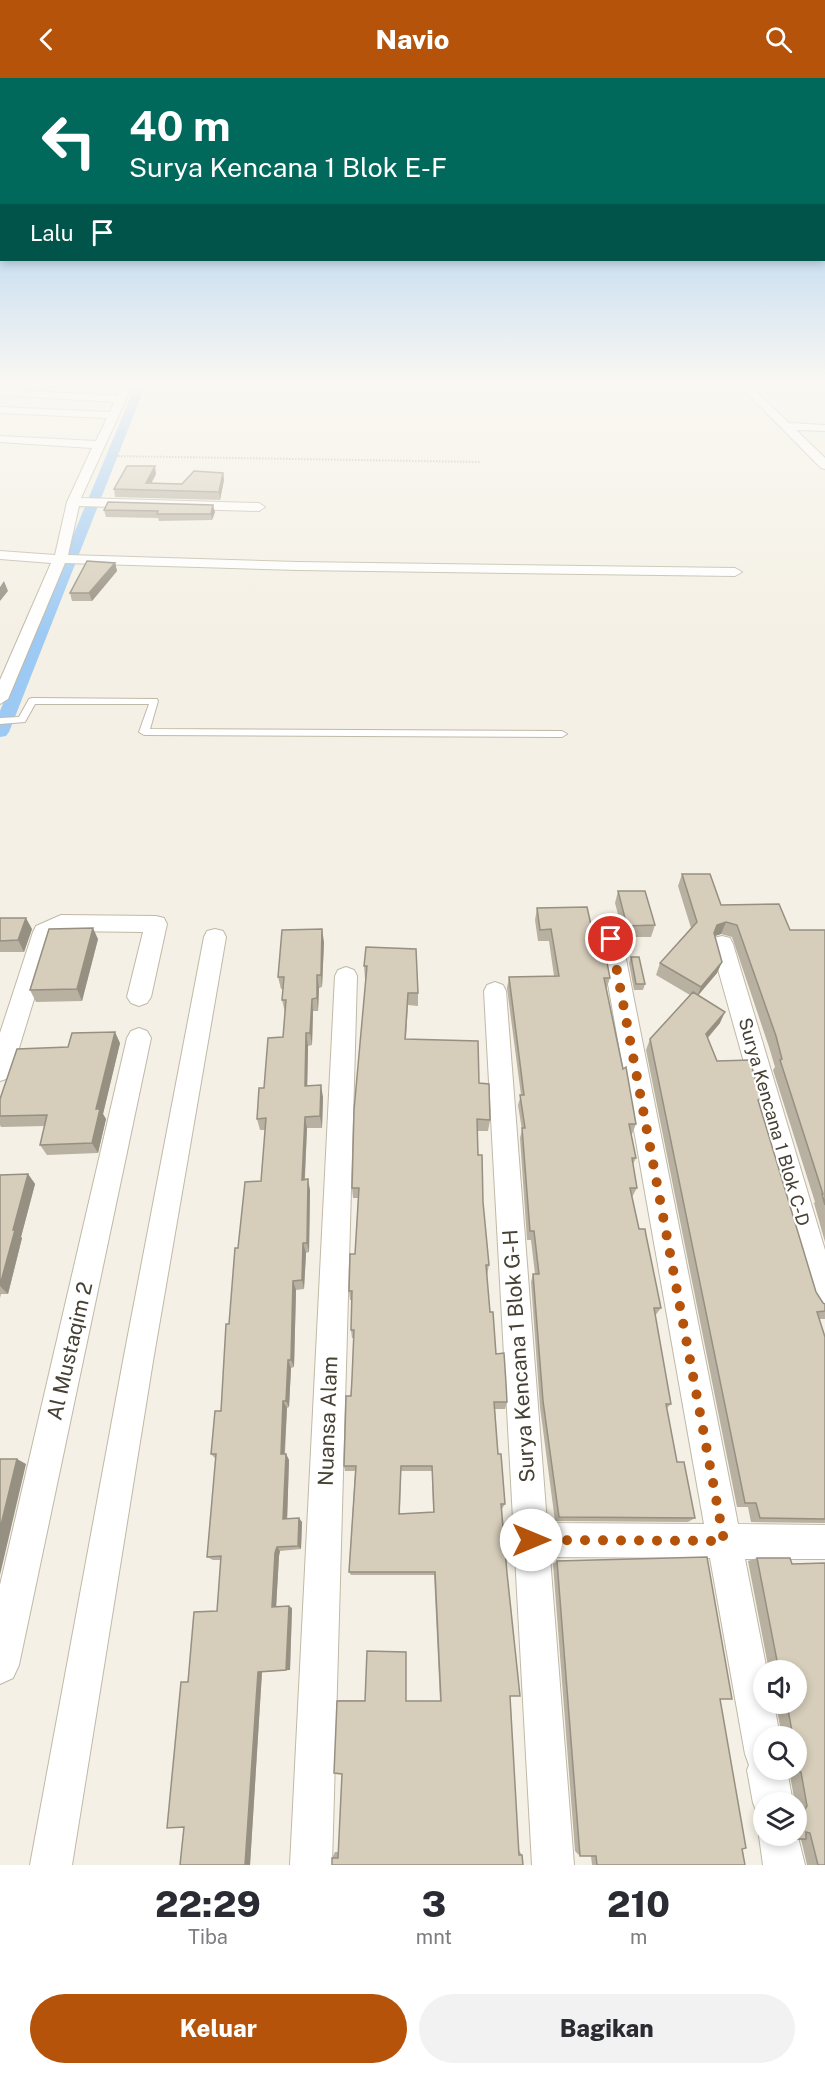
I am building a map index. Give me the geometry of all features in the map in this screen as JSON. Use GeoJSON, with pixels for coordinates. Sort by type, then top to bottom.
{"type":"FeatureCollection","features":[{"type":"Feature","properties":{"kind":"street"},"geometry":{"type":"LineString","coordinates":[[0,699],[17,659],[66,560],[65,548],[85,502],[93,467]]}},
{"type":"Feature","properties":{"kind":"street"},"geometry":{"type":"LineString","coordinates":[[85,502],[259,507]]}},
{"type":"Feature","properties":{"kind":"street"},"geometry":{"type":"LineString","coordinates":[[0,555],[66,560],[298,566],[735,572]]}},
{"type":"Feature","properties":{"kind":"street"},"geometry":{"type":"LineString","coordinates":[[0,660],[17,659]]}},
{"type":"Feature","properties":{"kind":"street"},"geometry":{"type":"LineString","coordinates":[[0,1071],[44,932],[61,924],[156,924],[139,997]]}},
{"type":"Feature","properties":{"kind":"street"},"geometry":{"type":"LineString","coordinates":[[51,1865],[136,1372],[215,937]]}},
{"type":"Feature","properties":{"kind":"street"},"geometry":{"type":"LineString","coordinates":[[611,939],[759,1726]]}},
{"type":"Feature","properties":{"kind":"street","name":"Surya Kencana 1 Blok C-D"},"geometry":{"type":"LineString","coordinates":[[722,944],[825,1299]]}},
{"type":"Feature","properties":{"kind":"street","name":"Nuansa Alam"},"geometry":{"type":"LineString","coordinates":[[311,1865],[346,976]]}},
{"type":"Feature","properties":{"kind":"street","name":"Surya Kencana 1 Blok G-H"},"geometry":{"type":"LineString","coordinates":[[495,991],[553,1865]]}},
{"type":"Feature","properties":{"kind":"street","name":"Al Mustaqim 2"},"geometry":{"type":"LineString","coordinates":[[0,1665],[140,1038]]}},
{"type":"Feature","properties":{"kind":"street"},"geometry":{"type":"LineString","coordinates":[[531,1540],[825,1542]]}},
{"type":"Feature","properties":{"kind":"street"},"geometry":{"type":"LineString","coordinates":[[781,1846],[784,1865]]}},
{"type":"Feature","properties":{"kind":"lane"},"geometry":{"type":"LineString","coordinates":[[0,721],[22,720],[32,701],[154,701],[144,732],[562,734]]}},
{"type":"Feature","properties":{"kind":"building"},"geometry":{"type":"Polygon","coordinates":[[[126,467],[154,467],[146,483],[182,484],[194,471],[223,473],[219,492],[114,489],[126,467]]]}},
{"type":"Feature","properties":{"kind":"building"},"geometry":{"type":"Polygon","coordinates":[[[108,502],[213,505],[211,514],[157,514],[158,511],[104,510],[108,502]]]}},
{"type":"Feature","properties":{"kind":"building"},"geometry":{"type":"Polygon","coordinates":[[[87,561],[115,563],[89,593],[70,593],[87,561]]]}},
{"type":"Feature","properties":{"kind":"building"},"geometry":{"type":"Polygon","coordinates":[[[682,874],[710,874],[721,905],[779,904],[790,930],[825,930],[825,1205],[780,1060],[782,1059],[776,1036],[737,925],[726,922],[717,925],[714,933],[722,962],[701,987],[660,963],[697,922],[682,874]]]}},
{"type":"Feature","properties":{"kind":"building"},"geometry":{"type":"Polygon","coordinates":[[[618,891],[645,891],[655,925],[627,926],[618,891]]]}},
{"type":"Feature","properties":{"kind":"building"},"geometry":{"type":"Polygon","coordinates":[[[587,907],[597,952],[605,952],[610,978],[604,978],[623,1069],[626,1067],[636,1124],[629,1124],[636,1158],[632,1158],[637,1188],[630,1188],[639,1229],[645,1229],[661,1308],[654,1308],[671,1404],[666,1404],[677,1462],[684,1462],[695,1518],[559,1517],[543,1401],[533,1274],[539,1274],[534,1231],[530,1231],[522,1128],[525,1128],[520,1095],[524,1095],[509,977],[559,976],[551,929],[540,930],[537,908],[587,907]]]}},
{"type":"Feature","properties":{"kind":"building"},"geometry":{"type":"Polygon","coordinates":[[[0,918],[26,918],[18,940],[0,941],[0,918]]]}},
{"type":"Feature","properties":{"kind":"building"},"geometry":{"type":"Polygon","coordinates":[[[93,928],[77,989],[30,990],[49,929],[93,928]]]}},
{"type":"Feature","properties":{"kind":"building"},"geometry":{"type":"Polygon","coordinates":[[[322,929],[321,975],[317,975],[317,998],[312,999],[310,1033],[306,1033],[305,1086],[321,1085],[320,1116],[305,1117],[302,1180],[308,1179],[307,1243],[303,1243],[302,1280],[293,1281],[291,1360],[288,1360],[286,1401],[283,1401],[281,1454],[286,1454],[283,1519],[299,1518],[298,1546],[277,1547],[272,1607],[289,1606],[286,1670],[258,1672],[245,1865],[180,1865],[184,1827],[167,1828],[181,1682],[188,1682],[194,1612],[217,1611],[221,1556],[207,1557],[216,1454],[211,1454],[215,1411],[221,1411],[226,1324],[229,1324],[235,1248],[238,1248],[245,1182],[261,1181],[266,1118],[257,1119],[259,1088],[264,1088],[268,1038],[283,1037],[286,1000],[282,1000],[284,977],[278,977],[282,930],[322,929]]]}},
{"type":"Feature","properties":{"kind":"building"},"geometry":{"type":"Polygon","coordinates":[[[366,947],[416,949],[418,993],[408,993],[405,1039],[478,1041],[479,1083],[489,1084],[490,1120],[477,1119],[478,1155],[482,1155],[490,1312],[493,1312],[496,1354],[504,1353],[506,1383],[507,1402],[494,1402],[498,1454],[501,1454],[505,1504],[501,1504],[520,1696],[510,1696],[519,1855],[522,1855],[523,1865],[332,1865],[332,1858],[338,1858],[342,1774],[334,1773],[337,1701],[365,1701],[367,1651],[406,1652],[406,1701],[441,1701],[435,1572],[349,1572],[356,1466],[344,1466],[346,1396],[351,1396],[354,1330],[351,1330],[350,1254],[355,1254],[359,1188],[352,1188],[354,1110],[367,966],[364,966],[366,947]],[[401,1466],[399,1514],[434,1512],[432,1466],[401,1466]]]}},
{"type":"Feature","properties":{"kind":"building"},"geometry":{"type":"Polygon","coordinates":[[[631,957],[639,957],[645,984],[636,984],[631,957]]]}},
{"type":"Feature","properties":{"kind":"building"},"geometry":{"type":"Polygon","coordinates":[[[693,992],[725,1012],[706,1034],[717,1061],[750,1060],[761,1100],[758,1100],[816,1292],[825,1304],[825,1311],[817,1312],[825,1337],[825,1519],[760,1518],[756,1503],[745,1503],[650,1039],[693,992]]]}},
{"type":"Feature","properties":{"kind":"building"},"geometry":{"type":"Polygon","coordinates":[[[115,1032],[96,1109],[100,1109],[92,1143],[40,1145],[47,1115],[0,1116],[0,1099],[17,1049],[68,1047],[72,1033],[115,1032]]]}},
{"type":"Feature","properties":{"kind":"building"},"geometry":{"type":"Polygon","coordinates":[[[28,1174],[13,1230],[15,1230],[0,1285],[0,1175],[28,1174]]]}},
{"type":"Feature","properties":{"kind":"building"},"geometry":{"type":"Polygon","coordinates":[[[0,1459],[17,1459],[0,1529],[0,1459]]]}},
{"type":"Feature","properties":{"kind":"building"},"geometry":{"type":"Polygon","coordinates":[[[707,1557],[732,1699],[720,1699],[746,1848],[742,1849],[745,1865],[597,1865],[596,1856],[580,1856],[557,1561],[707,1557]]]}},
{"type":"Feature","properties":{"kind":"building"},"geometry":{"type":"Polygon","coordinates":[[[757,1558],[790,1558],[792,1564],[825,1563],[825,1865],[818,1865],[810,1833],[807,1832],[807,1792],[805,1792],[802,1780],[807,1780],[807,1726],[791,1726],[789,1714],[807,1714],[807,1660],[777,1660],[757,1558]]]}},
{"type":"Feature","properties":{"kind":"waterway"},"geometry":{"type":"LineString","coordinates":[[0,732],[107,467]]}},
{"type":"Feature","properties":{"kind":"route"},"geometry":{"type":"LineString","coordinates":[[531,1540],[724,1541],[611,939]]}}]}
